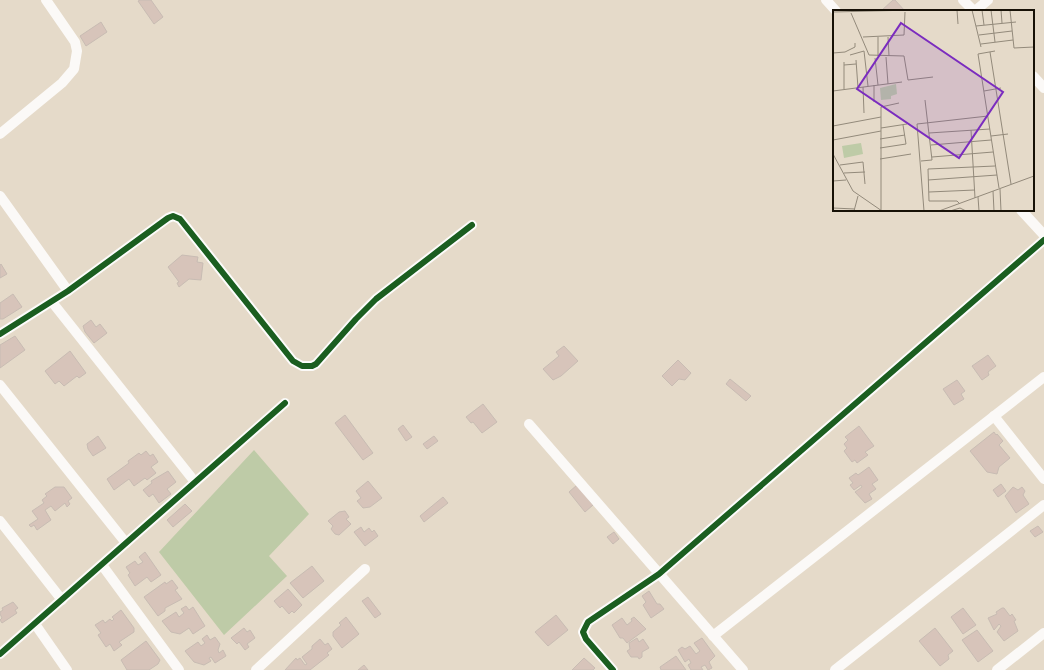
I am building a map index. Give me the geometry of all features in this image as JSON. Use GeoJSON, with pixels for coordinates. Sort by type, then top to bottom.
{"type":"FeatureCollection","features":[{"type":"Feature","properties":{"kind":"street"},"geometry":{"type":"LineString","coordinates":[[0,134],[62,83],[74,69],[77,55],[75,42],[46,0]]}},
{"type":"Feature","properties":{"kind":"street"},"geometry":{"type":"LineString","coordinates":[[826,0],[835,10]]}},
{"type":"Feature","properties":{"kind":"street"},"geometry":{"type":"LineString","coordinates":[[963,0],[974,10]]}},
{"type":"Feature","properties":{"kind":"street"},"geometry":{"type":"LineString","coordinates":[[976,10],[988,0]]}},
{"type":"Feature","properties":{"kind":"street"},"geometry":{"type":"LineString","coordinates":[[1034,77],[1044,88]]}},
{"type":"Feature","properties":{"kind":"street"},"geometry":{"type":"LineString","coordinates":[[0,196],[68,291]]}},
{"type":"Feature","properties":{"kind":"street"},"geometry":{"type":"LineString","coordinates":[[1022,211],[1044,235]]}},
{"type":"Feature","properties":{"kind":"street"},"geometry":{"type":"LineString","coordinates":[[0,334],[68,291],[168,218],[176,216],[180,219],[293,361],[302,366],[312,366],[320,360],[346,329],[376,299],[472,225]]}},
{"type":"Feature","properties":{"kind":"street"},"geometry":{"type":"LineString","coordinates":[[613,670],[586,639],[583,632],[585,625],[659,574],[1044,240]]}},
{"type":"Feature","properties":{"kind":"street"},"geometry":{"type":"LineString","coordinates":[[52,302],[195,482]]}},
{"type":"Feature","properties":{"kind":"street"},"geometry":{"type":"LineString","coordinates":[[713,636],[1044,377]]}},
{"type":"Feature","properties":{"kind":"street"},"geometry":{"type":"LineString","coordinates":[[0,385],[4,397],[126,543]]}},
{"type":"Feature","properties":{"kind":"street"},"geometry":{"type":"LineString","coordinates":[[0,654],[285,403]]}},
{"type":"Feature","properties":{"kind":"street"},"geometry":{"type":"LineString","coordinates":[[994,416],[1044,479]]}},
{"type":"Feature","properties":{"kind":"street"},"geometry":{"type":"LineString","coordinates":[[529,424],[743,670]]}},
{"type":"Feature","properties":{"kind":"street"},"geometry":{"type":"LineString","coordinates":[[835,670],[1044,505]]}},
{"type":"Feature","properties":{"kind":"street"},"geometry":{"type":"LineString","coordinates":[[0,521],[62,600]]}},
{"type":"Feature","properties":{"kind":"street"},"geometry":{"type":"LineString","coordinates":[[102,565],[179,670]]}},
{"type":"Feature","properties":{"kind":"street"},"geometry":{"type":"LineString","coordinates":[[256,670],[365,569]]}},
{"type":"Feature","properties":{"kind":"street"},"geometry":{"type":"LineString","coordinates":[[35,624],[67,670]]}},
{"type":"Feature","properties":{"kind":"street"},"geometry":{"type":"LineString","coordinates":[[997,670],[1044,633]]}},
{"type":"Feature","properties":{"kind":"green space"},"geometry":{"type":"Polygon","coordinates":[[[254,450],[309,514],[269,556],[287,576],[224,635],[159,552],[254,450]]]}},
{"type":"Feature","properties":{"kind":"building"},"geometry":{"type":"Polygon","coordinates":[[[151,0],[163,17],[154,24],[138,1],[151,0]]]}},
{"type":"Feature","properties":{"kind":"building"},"geometry":{"type":"Polygon","coordinates":[[[893,0],[895,0],[904,10],[882,10],[893,0]]]}},
{"type":"Feature","properties":{"kind":"building"},"geometry":{"type":"Polygon","coordinates":[[[101,22],[107,32],[86,46],[80,36],[101,22]]]}},
{"type":"Feature","properties":{"kind":"building"},"geometry":{"type":"Polygon","coordinates":[[[182,255],[198,257],[197,262],[203,263],[201,280],[189,279],[179,287],[177,283],[179,282],[168,267],[182,255]]]}},
{"type":"Feature","properties":{"kind":"building"},"geometry":{"type":"Polygon","coordinates":[[[1,264],[7,274],[0,278],[0,265],[1,264]]]}},
{"type":"Feature","properties":{"kind":"building"},"geometry":{"type":"Polygon","coordinates":[[[13,294],[22,307],[3,319],[0,319],[0,303],[13,294]]]}},
{"type":"Feature","properties":{"kind":"building"},"geometry":{"type":"Polygon","coordinates":[[[91,320],[96,327],[100,324],[107,333],[94,343],[85,332],[83,326],[91,320]]]}},
{"type":"Feature","properties":{"kind":"building"},"geometry":{"type":"Polygon","coordinates":[[[15,336],[25,350],[0,368],[0,345],[15,336]]]}},
{"type":"Feature","properties":{"kind":"building"},"geometry":{"type":"Polygon","coordinates":[[[564,346],[578,361],[561,376],[553,380],[543,369],[559,356],[556,352],[564,346]]]}},
{"type":"Feature","properties":{"kind":"building"},"geometry":{"type":"Polygon","coordinates":[[[70,351],[86,373],[79,378],[77,376],[64,386],[59,381],[55,384],[45,371],[70,351]]]}},
{"type":"Feature","properties":{"kind":"building"},"geometry":{"type":"Polygon","coordinates":[[[988,355],[996,366],[988,372],[989,375],[982,380],[972,366],[988,355]]]}},
{"type":"Feature","properties":{"kind":"building"},"geometry":{"type":"Polygon","coordinates":[[[678,360],[691,373],[685,380],[679,379],[672,386],[662,376],[678,360]]]}},
{"type":"Feature","properties":{"kind":"building"},"geometry":{"type":"Polygon","coordinates":[[[730,379],[751,396],[746,401],[726,384],[730,379]]]}},
{"type":"Feature","properties":{"kind":"building"},"geometry":{"type":"Polygon","coordinates":[[[957,380],[965,391],[961,394],[964,399],[954,405],[943,389],[957,380]]]}},
{"type":"Feature","properties":{"kind":"building"},"geometry":{"type":"Polygon","coordinates":[[[483,404],[497,422],[482,433],[473,422],[471,423],[466,417],[483,404]]]}},
{"type":"Feature","properties":{"kind":"building"},"geometry":{"type":"Polygon","coordinates":[[[345,415],[373,453],[363,460],[335,423],[345,415]]]}},
{"type":"Feature","properties":{"kind":"building"},"geometry":{"type":"Polygon","coordinates":[[[403,425],[412,437],[406,441],[398,429],[403,425]]]}},
{"type":"Feature","properties":{"kind":"building"},"geometry":{"type":"Polygon","coordinates":[[[859,426],[874,446],[865,452],[868,455],[857,463],[855,460],[852,462],[844,451],[847,448],[844,444],[848,440],[845,437],[859,426]]]}},
{"type":"Feature","properties":{"kind":"building"},"geometry":{"type":"Polygon","coordinates":[[[994,432],[1003,441],[999,445],[1010,458],[999,467],[997,474],[987,472],[970,451],[994,432]]]}},
{"type":"Feature","properties":{"kind":"building"},"geometry":{"type":"Polygon","coordinates":[[[98,436],[106,448],[93,456],[88,449],[87,444],[98,436]]]}},
{"type":"Feature","properties":{"kind":"building"},"geometry":{"type":"Polygon","coordinates":[[[434,436],[438,441],[427,449],[423,444],[434,436]]]}},
{"type":"Feature","properties":{"kind":"building"},"geometry":{"type":"Polygon","coordinates":[[[146,451],[150,456],[153,454],[158,462],[151,467],[156,473],[147,480],[145,478],[134,486],[129,479],[114,490],[107,479],[129,463],[128,461],[139,453],[141,455],[146,451]]]}},
{"type":"Feature","properties":{"kind":"building"},"geometry":{"type":"Polygon","coordinates":[[[869,467],[878,480],[872,484],[876,489],[869,494],[872,499],[865,503],[855,492],[862,487],[861,485],[854,490],[850,485],[853,483],[849,478],[856,473],[858,475],[869,467]]]}},
{"type":"Feature","properties":{"kind":"building"},"geometry":{"type":"Polygon","coordinates":[[[168,471],[176,482],[167,489],[171,494],[159,503],[153,494],[149,497],[143,490],[152,483],[151,481],[168,471]]]}},
{"type":"Feature","properties":{"kind":"building"},"geometry":{"type":"Polygon","coordinates":[[[368,481],[382,498],[370,507],[363,508],[357,501],[361,498],[356,491],[368,481]]]}},
{"type":"Feature","properties":{"kind":"building"},"geometry":{"type":"Polygon","coordinates":[[[1001,484],[1006,491],[998,497],[993,490],[1001,484]]]}},
{"type":"Feature","properties":{"kind":"building"},"geometry":{"type":"Polygon","coordinates":[[[577,485],[593,505],[585,512],[569,492],[577,485]]]}},
{"type":"Feature","properties":{"kind":"building"},"geometry":{"type":"Polygon","coordinates":[[[55,487],[64,487],[72,498],[68,501],[70,504],[67,507],[65,503],[55,511],[51,506],[45,510],[51,520],[37,530],[34,525],[31,527],[29,525],[38,519],[32,511],[44,503],[42,500],[47,496],[45,494],[55,487]]]}},
{"type":"Feature","properties":{"kind":"building"},"geometry":{"type":"Polygon","coordinates":[[[1013,487],[1018,490],[1022,487],[1025,491],[1023,495],[1029,504],[1016,513],[1005,496],[1013,487]]]}},
{"type":"Feature","properties":{"kind":"building"},"geometry":{"type":"Polygon","coordinates":[[[443,497],[448,503],[424,522],[420,516],[443,497]]]}},
{"type":"Feature","properties":{"kind":"building"},"geometry":{"type":"Polygon","coordinates":[[[185,504],[192,511],[173,527],[167,520],[185,504]]]}},
{"type":"Feature","properties":{"kind":"building"},"geometry":{"type":"Polygon","coordinates":[[[345,511],[349,517],[346,519],[351,524],[339,535],[335,534],[331,529],[333,526],[328,521],[339,512],[345,511]]]}},
{"type":"Feature","properties":{"kind":"building"},"geometry":{"type":"Polygon","coordinates":[[[1038,526],[1043,532],[1035,537],[1030,531],[1038,526]]]}},
{"type":"Feature","properties":{"kind":"building"},"geometry":{"type":"Polygon","coordinates":[[[361,527],[364,532],[369,528],[372,532],[374,530],[378,536],[365,546],[354,532],[361,527]]]}},
{"type":"Feature","properties":{"kind":"building"},"geometry":{"type":"Polygon","coordinates":[[[614,532],[619,539],[613,544],[607,537],[614,532]]]}},
{"type":"Feature","properties":{"kind":"building"},"geometry":{"type":"Polygon","coordinates":[[[145,552],[161,575],[151,582],[147,577],[135,586],[128,575],[130,573],[126,567],[135,561],[138,565],[143,562],[139,557],[145,552]]]}},
{"type":"Feature","properties":{"kind":"building"},"geometry":{"type":"Polygon","coordinates":[[[312,566],[324,581],[303,598],[290,583],[312,566]]]}},
{"type":"Feature","properties":{"kind":"building"},"geometry":{"type":"Polygon","coordinates":[[[172,580],[178,588],[175,590],[182,599],[165,608],[165,611],[158,616],[144,597],[165,582],[166,584],[172,580]]]}},
{"type":"Feature","properties":{"kind":"building"},"geometry":{"type":"Polygon","coordinates":[[[288,589],[302,605],[294,613],[292,611],[289,614],[282,606],[280,608],[274,601],[288,589]]]}},
{"type":"Feature","properties":{"kind":"building"},"geometry":{"type":"Polygon","coordinates":[[[649,591],[657,604],[660,604],[664,609],[651,618],[643,605],[646,602],[642,596],[649,591]]]}},
{"type":"Feature","properties":{"kind":"building"},"geometry":{"type":"Polygon","coordinates":[[[368,597],[381,614],[375,618],[362,601],[368,597]]]}},
{"type":"Feature","properties":{"kind":"building"},"geometry":{"type":"Polygon","coordinates":[[[13,602],[18,608],[15,610],[17,613],[2,623],[0,620],[2,618],[0,612],[3,610],[2,608],[13,602]]]}},
{"type":"Feature","properties":{"kind":"building"},"geometry":{"type":"Polygon","coordinates":[[[186,606],[189,610],[193,607],[205,626],[193,634],[189,628],[180,634],[171,632],[162,621],[176,612],[179,617],[184,613],[181,609],[186,606]]]}},
{"type":"Feature","properties":{"kind":"building"},"geometry":{"type":"Polygon","coordinates":[[[963,608],[976,625],[963,634],[951,617],[963,608]]]}},
{"type":"Feature","properties":{"kind":"building"},"geometry":{"type":"Polygon","coordinates":[[[1004,608],[1010,616],[1012,614],[1016,620],[1014,621],[1018,631],[1004,641],[997,632],[1001,626],[999,624],[994,630],[988,618],[997,614],[996,612],[1004,608]]]}},
{"type":"Feature","properties":{"kind":"building"},"geometry":{"type":"Polygon","coordinates":[[[121,610],[134,628],[134,632],[119,642],[122,645],[114,651],[110,644],[106,647],[98,635],[101,633],[95,625],[103,620],[105,623],[110,619],[112,621],[114,619],[112,617],[121,610]]]}},
{"type":"Feature","properties":{"kind":"building"},"geometry":{"type":"Polygon","coordinates":[[[556,615],[568,630],[548,646],[535,632],[556,615]]]}},
{"type":"Feature","properties":{"kind":"building"},"geometry":{"type":"Polygon","coordinates":[[[346,617],[359,634],[342,648],[333,636],[333,632],[341,625],[339,623],[346,617]]]}},
{"type":"Feature","properties":{"kind":"building"},"geometry":{"type":"Polygon","coordinates":[[[634,617],[646,629],[627,643],[623,638],[620,638],[612,625],[622,618],[627,625],[634,617]]]}},
{"type":"Feature","properties":{"kind":"building"},"geometry":{"type":"Polygon","coordinates":[[[244,628],[247,632],[250,630],[255,638],[247,644],[249,647],[245,650],[239,642],[237,644],[231,638],[244,628]]]}},
{"type":"Feature","properties":{"kind":"building"},"geometry":{"type":"Polygon","coordinates":[[[935,628],[953,651],[948,655],[949,659],[940,666],[919,641],[935,628]]]}},
{"type":"Feature","properties":{"kind":"building"},"geometry":{"type":"Polygon","coordinates":[[[977,630],[993,651],[978,662],[962,640],[977,630]]]}},
{"type":"Feature","properties":{"kind":"building"},"geometry":{"type":"Polygon","coordinates":[[[207,635],[210,640],[215,637],[220,644],[218,650],[219,653],[223,650],[226,656],[215,663],[211,657],[209,658],[211,661],[204,665],[194,662],[185,651],[198,642],[201,646],[205,643],[202,639],[207,635]]]}},
{"type":"Feature","properties":{"kind":"building"},"geometry":{"type":"Polygon","coordinates":[[[637,638],[639,642],[643,639],[649,648],[642,652],[642,657],[639,659],[638,657],[631,657],[627,651],[630,649],[629,643],[637,638]]]}},
{"type":"Feature","properties":{"kind":"building"},"geometry":{"type":"Polygon","coordinates":[[[702,638],[715,656],[709,662],[712,668],[708,670],[705,665],[701,667],[703,670],[691,670],[688,665],[691,663],[689,659],[685,662],[678,650],[682,647],[685,649],[690,646],[696,654],[700,651],[694,643],[702,638]]]}},
{"type":"Feature","properties":{"kind":"building"},"geometry":{"type":"Polygon","coordinates":[[[320,639],[325,645],[328,643],[332,649],[327,653],[329,655],[310,670],[285,670],[296,658],[297,660],[300,658],[305,665],[307,664],[302,657],[312,649],[312,646],[320,639]]]}},
{"type":"Feature","properties":{"kind":"building"},"geometry":{"type":"Polygon","coordinates":[[[146,641],[160,660],[158,664],[149,670],[127,670],[121,660],[146,641]]]}},
{"type":"Feature","properties":{"kind":"building"},"geometry":{"type":"Polygon","coordinates":[[[676,656],[686,670],[661,670],[660,667],[676,656]]]}},
{"type":"Feature","properties":{"kind":"building"},"geometry":{"type":"Polygon","coordinates":[[[584,658],[595,668],[593,670],[572,670],[584,658]]]}},
{"type":"Feature","properties":{"kind":"building"},"geometry":{"type":"Polygon","coordinates":[[[364,665],[368,670],[358,670],[364,665]]]}},
{"type":"Feature","properties":{"kind":"cycle path"},"geometry":{"type":"LineString","coordinates":[[0,334],[68,291],[168,218],[173,216],[180,219],[293,361],[302,366],[312,366],[316,364],[376,299],[472,225]]}},
{"type":"Feature","properties":{"kind":"cycle path"},"geometry":{"type":"LineString","coordinates":[[613,670],[586,639],[583,632],[588,622],[659,574],[1044,240]]}},
{"type":"Feature","properties":{"kind":"cycle path"},"geometry":{"type":"LineString","coordinates":[[0,654],[285,403]]}}]}
